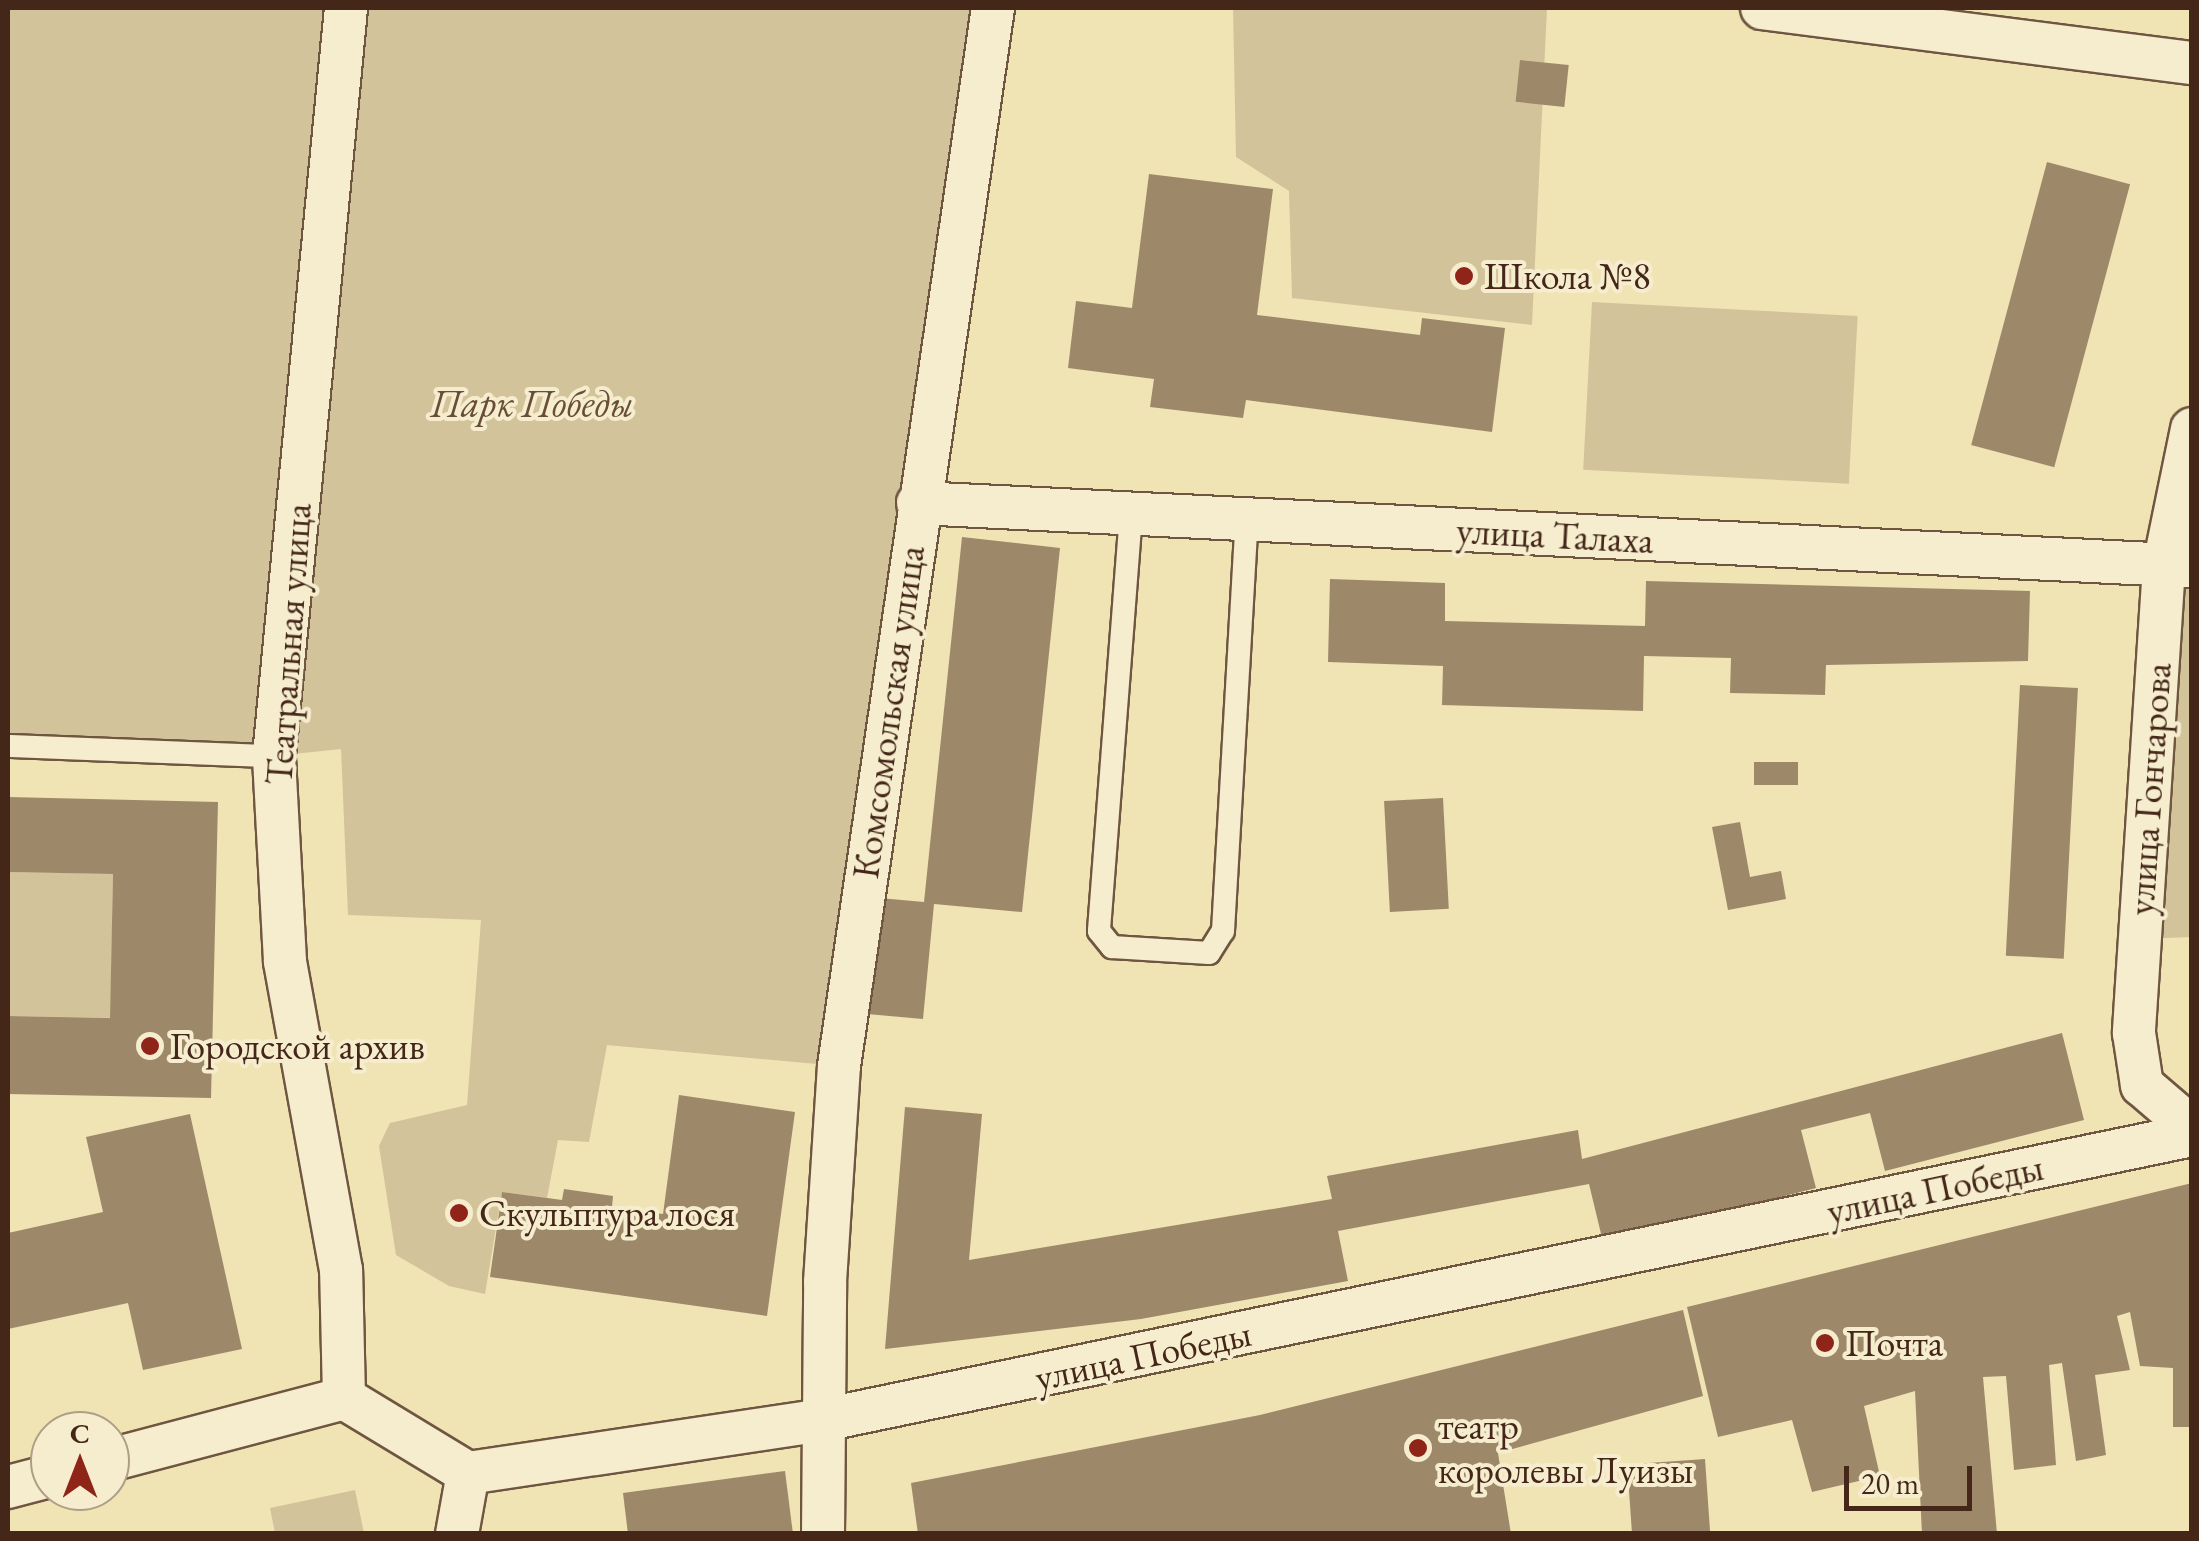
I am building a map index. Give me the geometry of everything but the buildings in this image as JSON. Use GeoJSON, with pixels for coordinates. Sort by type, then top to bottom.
{"type":"FeatureCollection","features":[{"type":"Feature","properties":{"kind":"street","name":"Театральная улица"},"geometry":{"type":"LineString","coordinates":[[344,1398],[342,1270],[284,961],[274,756],[346,8]]}},
{"type":"Feature","properties":{"kind":"street","name":"Комсомольская улица"},"geometry":{"type":"LineString","coordinates":[[822,1534],[823,1420],[839,1066],[918,503],[994,8]]}},
{"type":"Feature","properties":{"kind":"street"},"geometry":{"type":"LineString","coordinates":[[1762,8],[2192,63]]}},
{"type":"Feature","properties":{"kind":"street","name":"улица Гончарова"},"geometry":{"type":"LineString","coordinates":[[2192,430],[2134,1034],[2142,1085],[2192,1132]]}},
{"type":"Feature","properties":{"kind":"street","name":"улица Талаха"},"geometry":{"type":"LineString","coordinates":[[918,503],[2178,566]]}},
{"type":"Feature","properties":{"kind":"street","name":"улица Победы"},"geometry":{"type":"LineString","coordinates":[[468,1472],[823,1420],[2192,1132]]}},
{"type":"Feature","properties":{"kind":"street"},"geometry":{"type":"LineString","coordinates":[[130,1455],[344,1398],[468,1472],[456,1534]]}},
{"type":"Feature","properties":{"kind":"lane"},"geometry":{"type":"LineString","coordinates":[[1131,514],[1099,931],[1112,947],[1209,953],[1223,932],[1247,519]]}},
{"type":"Feature","properties":{"kind":"lane"},"geometry":{"type":"LineString","coordinates":[[8,746],[274,756]]}},
{"type":"Feature","properties":{"kind":"green space","name":"Парк Победы"},"geometry":{"type":"Polygon","coordinates":[[[8,8],[993,8],[839,1066],[607,1045],[589,1142],[558,1140],[547,1198],[502,1192],[485,1294],[449,1286],[396,1255],[379,1146],[390,1123],[467,1105],[481,920],[348,915],[341,749],[274,756],[8,746],[8,8]]]}},
{"type":"Feature","properties":{"kind":"green space"},"geometry":{"type":"Polygon","coordinates":[[[1233,8],[1547,8],[1532,325],[1292,298],[1289,191],[1236,157],[1233,8]]]}},
{"type":"Feature","properties":{"kind":"green space"},"geometry":{"type":"Polygon","coordinates":[[[1592,302],[1858,316],[1849,484],[1583,470],[1592,302]]]}},
{"type":"Feature","properties":{"kind":"green space"},"geometry":{"type":"Polygon","coordinates":[[[2164,566],[2191,566],[2191,937],[2139,939],[2164,566]]]}},
{"type":"Feature","properties":{"kind":"green space"},"geometry":{"type":"Polygon","coordinates":[[[8,872],[113,874],[110,1018],[8,1016],[8,872]]]}},
{"type":"Feature","properties":{"kind":"green space"},"geometry":{"type":"Polygon","coordinates":[[[355,1490],[364,1533],[275,1533],[270,1508],[355,1490]]]}},
{"type":"Feature","properties":{"kind":"place","name":"Школа №8"},"geometry":{"type":"Point","coordinates":[1464,276]}},
{"type":"Feature","properties":{"kind":"place","name":"Городской архив"},"geometry":{"type":"Point","coordinates":[150,1046]}},
{"type":"Feature","properties":{"kind":"place","name":"Скульптура лося"},"geometry":{"type":"Point","coordinates":[459,1213]}},
{"type":"Feature","properties":{"kind":"place","name":"Почта"},"geometry":{"type":"Point","coordinates":[1825,1343]}},
{"type":"Feature","properties":{"kind":"place","name":"театр королевы Луизы"},"geometry":{"type":"Point","coordinates":[1418,1448]}}]}
